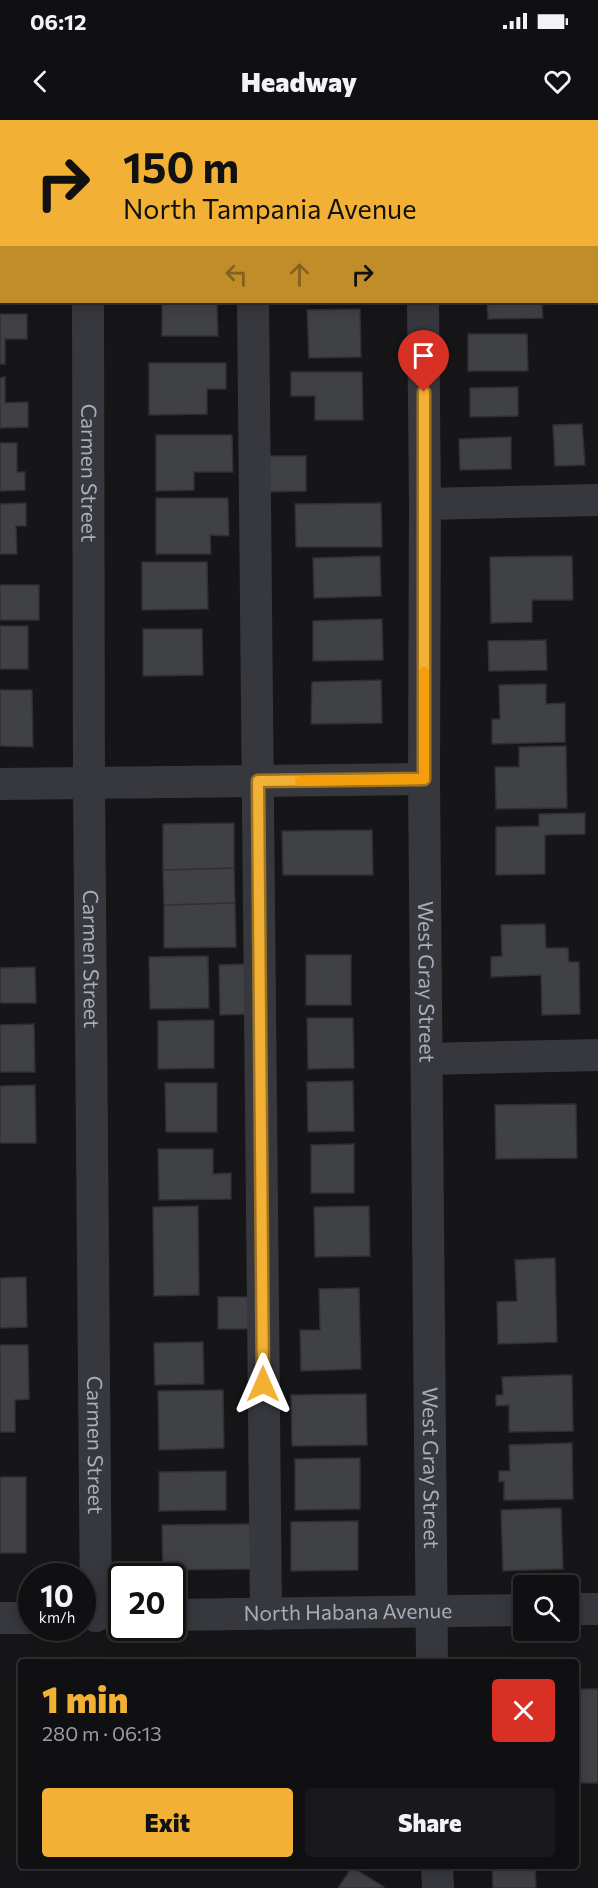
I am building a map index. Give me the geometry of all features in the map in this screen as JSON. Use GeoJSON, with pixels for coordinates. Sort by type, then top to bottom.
{"type":"FeatureCollection","features":[{"type":"Feature","properties":{"kind":"street","name":"Carmen Street"},"geometry":{"type":"LineString","coordinates":[[88,303],[90,783],[100,1616]]}},
{"type":"Feature","properties":{"kind":"street"},"geometry":{"type":"LineString","coordinates":[[254,303],[266,1614]]}},
{"type":"Feature","properties":{"kind":"street","name":"West Gray Street"},"geometry":{"type":"LineString","coordinates":[[423,303],[424,779],[432,1659]]}},
{"type":"Feature","properties":{"kind":"street"},"geometry":{"type":"LineString","coordinates":[[425,504],[598,500]]}},
{"type":"Feature","properties":{"kind":"street"},"geometry":{"type":"LineString","coordinates":[[0,784],[424,779]]}},
{"type":"Feature","properties":{"kind":"street"},"geometry":{"type":"LineString","coordinates":[[427,1059],[598,1055]]}},
{"type":"Feature","properties":{"kind":"street"},"geometry":{"type":"LineString","coordinates":[[579,1609],[598,1609]]}},
{"type":"Feature","properties":{"kind":"street","name":"North Habana Avenue"},"geometry":{"type":"LineString","coordinates":[[186,1615],[513,1610]]}},
{"type":"Feature","properties":{"kind":"street"},"geometry":{"type":"LineString","coordinates":[[0,1618],[18,1618]]}},
{"type":"Feature","properties":{"kind":"street"},"geometry":{"type":"LineString","coordinates":[[437,1869],[438,1888]]}},
{"type":"Feature","properties":{"kind":"building"},"geometry":{"type":"Polygon","coordinates":[[[162,303],[217,303],[218,336],[162,336],[162,303]]]}},
{"type":"Feature","properties":{"kind":"building"},"geometry":{"type":"Polygon","coordinates":[[[487,303],[551,303],[542,305],[543,318],[488,319],[487,303]]]}},
{"type":"Feature","properties":{"kind":"building"},"geometry":{"type":"Polygon","coordinates":[[[360,309],[361,357],[309,358],[307,310],[360,309]]]}},
{"type":"Feature","properties":{"kind":"building"},"geometry":{"type":"Polygon","coordinates":[[[0,314],[27,314],[27,339],[5,339],[5,364],[0,364],[0,314]]]}},
{"type":"Feature","properties":{"kind":"building"},"geometry":{"type":"Polygon","coordinates":[[[468,334],[527,334],[528,371],[468,371],[468,334]]]}},
{"type":"Feature","properties":{"kind":"building"},"geometry":{"type":"Polygon","coordinates":[[[149,363],[226,363],[226,389],[207,389],[207,414],[149,415],[149,363]]]}},
{"type":"Feature","properties":{"kind":"building"},"geometry":{"type":"Polygon","coordinates":[[[291,372],[362,372],[363,420],[315,420],[315,396],[291,396],[291,372]]]}},
{"type":"Feature","properties":{"kind":"building"},"geometry":{"type":"Polygon","coordinates":[[[5,377],[5,403],[28,402],[28,427],[0,428],[0,378],[5,377]]]}},
{"type":"Feature","properties":{"kind":"building"},"geometry":{"type":"Polygon","coordinates":[[[518,387],[518,416],[470,417],[470,388],[518,387]]]}},
{"type":"Feature","properties":{"kind":"building"},"geometry":{"type":"Polygon","coordinates":[[[582,424],[585,465],[555,466],[553,425],[582,424]]]}},
{"type":"Feature","properties":{"kind":"building"},"geometry":{"type":"Polygon","coordinates":[[[156,435],[232,435],[233,472],[194,472],[194,490],[156,491],[156,435]]]}},
{"type":"Feature","properties":{"kind":"building"},"geometry":{"type":"Polygon","coordinates":[[[511,437],[511,469],[460,470],[459,439],[511,437]]]}},
{"type":"Feature","properties":{"kind":"building"},"geometry":{"type":"Polygon","coordinates":[[[0,443],[17,443],[17,472],[25,472],[25,490],[0,491],[0,443]]]}},
{"type":"Feature","properties":{"kind":"building"},"geometry":{"type":"Polygon","coordinates":[[[260,456],[306,456],[306,491],[260,492],[260,456]]]}},
{"type":"Feature","properties":{"kind":"building"},"geometry":{"type":"Polygon","coordinates":[[[156,498],[228,498],[229,536],[210,535],[211,554],[156,554],[156,498]]]}},
{"type":"Feature","properties":{"kind":"building"},"geometry":{"type":"Polygon","coordinates":[[[26,503],[26,526],[16,526],[17,554],[0,554],[0,504],[26,503]]]}},
{"type":"Feature","properties":{"kind":"building"},"geometry":{"type":"Polygon","coordinates":[[[381,503],[382,547],[296,547],[295,504],[381,503]]]}},
{"type":"Feature","properties":{"kind":"building"},"geometry":{"type":"Polygon","coordinates":[[[380,556],[381,596],[314,598],[313,558],[380,556]]]}},
{"type":"Feature","properties":{"kind":"building"},"geometry":{"type":"Polygon","coordinates":[[[572,556],[573,600],[532,600],[532,622],[491,623],[490,557],[572,556]]]}},
{"type":"Feature","properties":{"kind":"building"},"geometry":{"type":"Polygon","coordinates":[[[142,562],[207,562],[208,609],[142,610],[142,562]]]}},
{"type":"Feature","properties":{"kind":"building"},"geometry":{"type":"Polygon","coordinates":[[[0,585],[39,585],[39,620],[0,620],[0,585]]]}},
{"type":"Feature","properties":{"kind":"building"},"geometry":{"type":"Polygon","coordinates":[[[382,619],[383,660],[313,661],[313,621],[382,619]]]}},
{"type":"Feature","properties":{"kind":"building"},"geometry":{"type":"Polygon","coordinates":[[[0,626],[28,626],[28,669],[0,669],[0,626]]]}},
{"type":"Feature","properties":{"kind":"building"},"geometry":{"type":"Polygon","coordinates":[[[143,629],[202,629],[203,675],[143,676],[143,629]]]}},
{"type":"Feature","properties":{"kind":"building"},"geometry":{"type":"Polygon","coordinates":[[[546,640],[547,670],[489,671],[488,641],[546,640]]]}},
{"type":"Feature","properties":{"kind":"building"},"geometry":{"type":"Polygon","coordinates":[[[381,680],[382,723],[311,724],[312,682],[381,680]]]}},
{"type":"Feature","properties":{"kind":"building"},"geometry":{"type":"Polygon","coordinates":[[[546,684],[546,704],[565,703],[565,742],[492,744],[492,719],[500,719],[499,685],[546,684]]]}},
{"type":"Feature","properties":{"kind":"building"},"geometry":{"type":"Polygon","coordinates":[[[0,690],[32,690],[33,747],[0,746],[0,690]]]}},
{"type":"Feature","properties":{"kind":"building"},"geometry":{"type":"Polygon","coordinates":[[[566,746],[567,808],[496,809],[495,767],[519,767],[519,747],[566,746]]]}},
{"type":"Feature","properties":{"kind":"building"},"geometry":{"type":"Polygon","coordinates":[[[585,813],[585,834],[545,835],[545,874],[496,875],[496,827],[539,826],[539,814],[585,813]]]}},
{"type":"Feature","properties":{"kind":"building"},"geometry":{"type":"Polygon","coordinates":[[[234,823],[234,868],[163,870],[163,824],[234,823]]]}},
{"type":"Feature","properties":{"kind":"building"},"geometry":{"type":"Polygon","coordinates":[[[372,830],[373,875],[283,875],[282,831],[372,830]]]}},
{"type":"Feature","properties":{"kind":"building"},"geometry":{"type":"Polygon","coordinates":[[[234,868],[235,903],[164,905],[163,870],[234,868]]]}},
{"type":"Feature","properties":{"kind":"building"},"geometry":{"type":"Polygon","coordinates":[[[235,903],[236,947],[164,948],[164,905],[235,903]]]}},
{"type":"Feature","properties":{"kind":"building"},"geometry":{"type":"Polygon","coordinates":[[[545,924],[546,948],[568,948],[569,962],[579,962],[580,1014],[542,1015],[541,975],[491,977],[491,957],[502,956],[501,925],[545,924]]]}},
{"type":"Feature","properties":{"kind":"building"},"geometry":{"type":"Polygon","coordinates":[[[306,955],[351,955],[351,1005],[306,1005],[306,955]]]}},
{"type":"Feature","properties":{"kind":"building"},"geometry":{"type":"Polygon","coordinates":[[[208,956],[209,1008],[150,1009],[149,957],[208,956]]]}},
{"type":"Feature","properties":{"kind":"building"},"geometry":{"type":"Polygon","coordinates":[[[249,964],[250,1014],[220,1015],[219,965],[249,964]]]}},
{"type":"Feature","properties":{"kind":"building"},"geometry":{"type":"Polygon","coordinates":[[[35,967],[36,1003],[0,1003],[0,968],[35,967]]]}},
{"type":"Feature","properties":{"kind":"building"},"geometry":{"type":"Polygon","coordinates":[[[307,1018],[353,1018],[354,1068],[308,1069],[307,1018]]]}},
{"type":"Feature","properties":{"kind":"building"},"geometry":{"type":"Polygon","coordinates":[[[214,1020],[214,1068],[158,1069],[158,1021],[214,1020]]]}},
{"type":"Feature","properties":{"kind":"building"},"geometry":{"type":"Polygon","coordinates":[[[34,1024],[35,1072],[0,1072],[0,1025],[34,1024]]]}},
{"type":"Feature","properties":{"kind":"building"},"geometry":{"type":"Polygon","coordinates":[[[353,1081],[354,1131],[308,1132],[307,1082],[353,1081]]]}},
{"type":"Feature","properties":{"kind":"building"},"geometry":{"type":"Polygon","coordinates":[[[165,1083],[217,1083],[217,1132],[166,1132],[165,1083]]]}},
{"type":"Feature","properties":{"kind":"building"},"geometry":{"type":"Polygon","coordinates":[[[35,1085],[36,1143],[0,1143],[0,1086],[35,1085]]]}},
{"type":"Feature","properties":{"kind":"building"},"geometry":{"type":"Polygon","coordinates":[[[576,1104],[577,1158],[496,1159],[495,1105],[576,1104]]]}},
{"type":"Feature","properties":{"kind":"building"},"geometry":{"type":"Polygon","coordinates":[[[354,1144],[354,1193],[311,1193],[311,1145],[354,1144]]]}},
{"type":"Feature","properties":{"kind":"building"},"geometry":{"type":"Polygon","coordinates":[[[158,1149],[213,1149],[213,1174],[231,1173],[231,1199],[159,1200],[158,1149]]]}},
{"type":"Feature","properties":{"kind":"building"},"geometry":{"type":"Polygon","coordinates":[[[198,1206],[199,1295],[154,1296],[153,1207],[198,1206]]]}},
{"type":"Feature","properties":{"kind":"building"},"geometry":{"type":"Polygon","coordinates":[[[369,1206],[370,1256],[315,1257],[314,1207],[369,1206]]]}},
{"type":"Feature","properties":{"kind":"building"},"geometry":{"type":"Polygon","coordinates":[[[555,1258],[557,1342],[498,1344],[497,1302],[517,1301],[515,1260],[555,1258]]]}},
{"type":"Feature","properties":{"kind":"building"},"geometry":{"type":"Polygon","coordinates":[[[26,1277],[27,1327],[0,1328],[0,1278],[26,1277]]]}},
{"type":"Feature","properties":{"kind":"building"},"geometry":{"type":"Polygon","coordinates":[[[359,1288],[361,1369],[301,1371],[300,1330],[320,1330],[319,1289],[359,1288]]]}},
{"type":"Feature","properties":{"kind":"building"},"geometry":{"type":"Polygon","coordinates":[[[218,1297],[252,1297],[253,1329],[218,1329],[218,1297]]]}},
{"type":"Feature","properties":{"kind":"building"},"geometry":{"type":"Polygon","coordinates":[[[203,1342],[204,1384],[155,1385],[154,1343],[203,1342]]]}},
{"type":"Feature","properties":{"kind":"building"},"geometry":{"type":"Polygon","coordinates":[[[0,1345],[28,1345],[29,1399],[15,1400],[15,1432],[0,1432],[0,1345]]]}},
{"type":"Feature","properties":{"kind":"building"},"geometry":{"type":"Polygon","coordinates":[[[572,1375],[573,1431],[509,1432],[509,1405],[496,1406],[496,1395],[503,1395],[502,1377],[572,1375]]]}},
{"type":"Feature","properties":{"kind":"building"},"geometry":{"type":"Polygon","coordinates":[[[223,1390],[224,1448],[159,1450],[158,1391],[223,1390]]]}},
{"type":"Feature","properties":{"kind":"building"},"geometry":{"type":"Polygon","coordinates":[[[366,1394],[367,1445],[292,1446],[291,1395],[366,1394]]]}},
{"type":"Feature","properties":{"kind":"building"},"geometry":{"type":"Polygon","coordinates":[[[572,1443],[573,1499],[504,1500],[504,1481],[499,1482],[499,1471],[510,1471],[509,1445],[572,1443]]]}},
{"type":"Feature","properties":{"kind":"building"},"geometry":{"type":"Polygon","coordinates":[[[360,1458],[360,1509],[295,1510],[295,1459],[360,1458]]]}},
{"type":"Feature","properties":{"kind":"building"},"geometry":{"type":"Polygon","coordinates":[[[226,1471],[226,1510],[159,1511],[159,1472],[226,1471]]]}},
{"type":"Feature","properties":{"kind":"building"},"geometry":{"type":"Polygon","coordinates":[[[0,1477],[26,1477],[26,1553],[0,1553],[0,1477]]]}},
{"type":"Feature","properties":{"kind":"building"},"geometry":{"type":"Polygon","coordinates":[[[561,1508],[563,1569],[503,1571],[501,1510],[561,1508]]]}},
{"type":"Feature","properties":{"kind":"building"},"geometry":{"type":"Polygon","coordinates":[[[358,1521],[358,1570],[291,1571],[291,1522],[358,1521]]]}},
{"type":"Feature","properties":{"kind":"building"},"geometry":{"type":"Polygon","coordinates":[[[252,1524],[253,1569],[186,1570],[186,1563],[163,1563],[162,1525],[252,1524]]]}},
{"type":"Feature","properties":{"kind":"building"},"geometry":{"type":"Polygon","coordinates":[[[579,1689],[598,1689],[598,1783],[579,1783],[579,1689]]]}},
{"type":"Feature","properties":{"kind":"building"},"geometry":{"type":"Polygon","coordinates":[[[351,1869],[355,1869],[384,1887],[383,1888],[338,1888],[351,1869]]]}},
{"type":"Feature","properties":{"kind":"building"},"geometry":{"type":"Polygon","coordinates":[[[492,1869],[535,1869],[536,1888],[493,1888],[492,1869]]]}},
{"type":"Feature","properties":{"kind":"slow traffic"},"geometry":{"type":"LineString","coordinates":[[300,781],[424,779],[424,672]]}},
{"type":"Feature","properties":{"kind":"route"},"geometry":{"type":"LineString","coordinates":[[263,1384],[258,781],[424,779],[424,392]]}}]}
